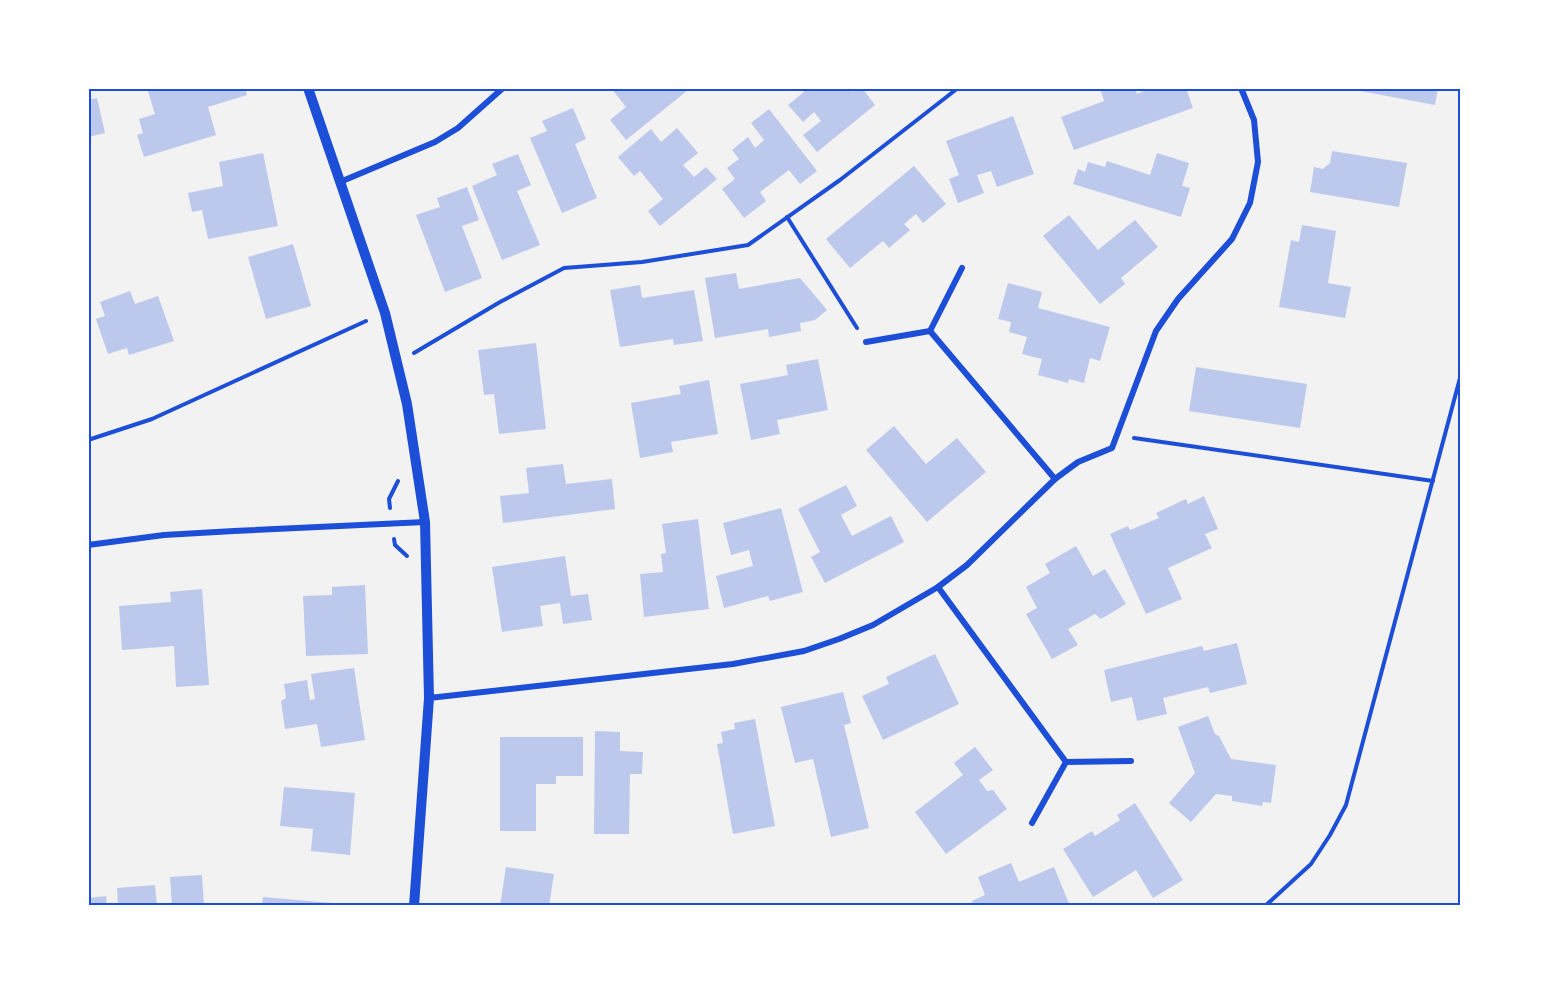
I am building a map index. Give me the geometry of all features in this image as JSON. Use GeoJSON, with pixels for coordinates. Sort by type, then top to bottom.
{"type":"FeatureCollection","features":[{"type":"Feature","properties":{"kind":"street"},"geometry":{"type":"LineString","coordinates":[[308,88],[385,313],[407,404],[425,522],[429,698],[414,906]]}},
{"type":"Feature","properties":{"kind":"street"},"geometry":{"type":"LineString","coordinates":[[340,182],[435,142],[458,128],[503,88]]}},
{"type":"Feature","properties":{"kind":"street"},"geometry":{"type":"LineString","coordinates":[[429,698],[733,664],[804,651],[873,625],[938,587],[967,565],[1055,479],[1078,462],[1112,448],[1156,331],[1178,299],[1232,239],[1250,203],[1258,162],[1254,120],[1241,88]]}},
{"type":"Feature","properties":{"kind":"street"},"geometry":{"type":"LineString","coordinates":[[930,331],[962,268]]}},
{"type":"Feature","properties":{"kind":"street"},"geometry":{"type":"LineString","coordinates":[[930,331],[1055,479]]}},
{"type":"Feature","properties":{"kind":"street"},"geometry":{"type":"LineString","coordinates":[[866,342],[930,331]]}},
{"type":"Feature","properties":{"kind":"street"},"geometry":{"type":"LineString","coordinates":[[88,545],[164,535],[425,522]]}},
{"type":"Feature","properties":{"kind":"street"},"geometry":{"type":"LineString","coordinates":[[938,587],[1066,762]]}},
{"type":"Feature","properties":{"kind":"street"},"geometry":{"type":"LineString","coordinates":[[1066,762],[1131,760]]}},
{"type":"Feature","properties":{"kind":"street"},"geometry":{"type":"LineString","coordinates":[[1032,823],[1066,762]]}},
{"type":"Feature","properties":{"kind":"path"},"geometry":{"type":"LineString","coordinates":[[397,363],[500,302],[564,268],[642,262],[748,245],[840,180],[958,88]]}},
{"type":"Feature","properties":{"kind":"path"},"geometry":{"type":"LineString","coordinates":[[787,217],[866,342]]}},
{"type":"Feature","properties":{"kind":"path"},"geometry":{"type":"LineString","coordinates":[[88,440],[152,419],[385,313]]}},
{"type":"Feature","properties":{"kind":"path"},"geometry":{"type":"LineString","coordinates":[[1265,906],[1311,864],[1346,805],[1461,378]]}},
{"type":"Feature","properties":{"kind":"path"},"geometry":{"type":"LineString","coordinates":[[1117,436],[1433,480]]}},
{"type":"Feature","properties":{"kind":"building"},"geometry":{"type":"Polygon","coordinates":[[[147,88],[245,88],[247,95],[208,107],[216,135],[144,157],[137,135],[143,133],[139,119],[155,114],[147,88]]]}},
{"type":"Feature","properties":{"kind":"building"},"geometry":{"type":"Polygon","coordinates":[[[611,88],[687,88],[688,90],[626,140],[610,120],[626,107],[611,88]]]}},
{"type":"Feature","properties":{"kind":"building"},"geometry":{"type":"Polygon","coordinates":[[[804,88],[850,88],[853,92],[862,88],[875,105],[817,152],[803,135],[821,121],[814,112],[803,122],[788,105],[804,92],[804,88]]]}},
{"type":"Feature","properties":{"kind":"building"},"geometry":{"type":"Polygon","coordinates":[[[1100,88],[1135,88],[1137,94],[1151,88],[1186,88],[1193,108],[1074,150],[1061,117],[1104,101],[1100,88]]]}},
{"type":"Feature","properties":{"kind":"building"},"geometry":{"type":"Polygon","coordinates":[[[1355,88],[1438,88],[1435,105],[1355,90],[1355,88]]]}},
{"type":"Feature","properties":{"kind":"building"},"geometry":{"type":"Polygon","coordinates":[[[97,98],[105,133],[88,137],[88,100],[97,98]]]}},
{"type":"Feature","properties":{"kind":"building"},"geometry":{"type":"Polygon","coordinates":[[[573,108],[586,139],[575,144],[597,198],[562,213],[530,138],[547,131],[542,121],[573,108]]]}},
{"type":"Feature","properties":{"kind":"building"},"geometry":{"type":"Polygon","coordinates":[[[769,109],[817,171],[800,184],[789,170],[760,192],[766,201],[744,218],[722,189],[735,179],[727,168],[739,159],[732,150],[748,137],[755,148],[764,140],[751,123],[769,109]]]}},
{"type":"Feature","properties":{"kind":"building"},"geometry":{"type":"Polygon","coordinates":[[[1013,116],[1034,174],[997,187],[991,171],[977,175],[984,193],[958,203],[949,179],[959,175],[946,141],[1013,116]]]}},
{"type":"Feature","properties":{"kind":"building"},"geometry":{"type":"Polygon","coordinates":[[[677,128],[698,153],[683,165],[694,177],[706,167],[717,179],[660,226],[648,211],[663,199],[640,171],[634,176],[618,157],[651,129],[661,142],[677,128]]]}},
{"type":"Feature","properties":{"kind":"building"},"geometry":{"type":"Polygon","coordinates":[[[1332,151],[1407,163],[1399,207],[1310,192],[1314,167],[1323,169],[1330,163],[1332,151]]]}},
{"type":"Feature","properties":{"kind":"building"},"geometry":{"type":"Polygon","coordinates":[[[263,153],[278,226],[208,239],[202,210],[192,212],[188,193],[223,186],[219,162],[263,153]]]}},
{"type":"Feature","properties":{"kind":"building"},"geometry":{"type":"Polygon","coordinates":[[[1157,153],[1189,163],[1182,186],[1190,188],[1181,217],[1073,184],[1078,169],[1085,172],[1088,162],[1105,167],[1107,161],[1150,175],[1157,153]]]}},
{"type":"Feature","properties":{"kind":"building"},"geometry":{"type":"Polygon","coordinates":[[[518,154],[531,185],[517,191],[540,245],[502,260],[472,186],[497,175],[492,164],[518,154]]]}},
{"type":"Feature","properties":{"kind":"building"},"geometry":{"type":"Polygon","coordinates":[[[914,166],[946,204],[923,223],[916,214],[904,224],[910,230],[889,248],[883,241],[850,268],[826,239],[914,166]]]}},
{"type":"Feature","properties":{"kind":"building"},"geometry":{"type":"Polygon","coordinates":[[[467,187],[479,220],[462,226],[482,278],[445,292],[416,215],[440,207],[437,198],[467,187]]]}},
{"type":"Feature","properties":{"kind":"building"},"geometry":{"type":"Polygon","coordinates":[[[1069,215],[1098,250],[1135,220],[1158,247],[1121,278],[1125,284],[1100,304],[1043,236],[1069,215]]]}},
{"type":"Feature","properties":{"kind":"building"},"geometry":{"type":"Polygon","coordinates":[[[1302,225],[1336,231],[1328,283],[1351,287],[1345,318],[1279,307],[1291,240],[1299,242],[1302,225]]]}},
{"type":"Feature","properties":{"kind":"building"},"geometry":{"type":"Polygon","coordinates":[[[293,244],[311,306],[266,319],[248,257],[293,244]]]}},
{"type":"Feature","properties":{"kind":"building"},"geometry":{"type":"Polygon","coordinates":[[[736,273],[739,289],[800,278],[827,310],[815,320],[800,323],[801,331],[769,337],[768,329],[715,338],[705,278],[736,273]]]}},
{"type":"Feature","properties":{"kind":"building"},"geometry":{"type":"Polygon","coordinates":[[[1008,283],[1042,292],[1038,308],[1110,327],[1100,361],[1090,358],[1084,383],[1069,379],[1068,383],[1038,375],[1042,359],[1022,354],[1027,337],[1009,332],[1011,322],[998,319],[1008,283]]]}},
{"type":"Feature","properties":{"kind":"building"},"geometry":{"type":"Polygon","coordinates":[[[640,285],[642,298],[694,290],[703,341],[674,345],[673,339],[620,347],[610,290],[640,285]]]}},
{"type":"Feature","properties":{"kind":"building"},"geometry":{"type":"Polygon","coordinates":[[[130,291],[135,304],[158,296],[174,341],[129,355],[127,348],[108,354],[96,319],[105,316],[100,302],[130,291]]]}},
{"type":"Feature","properties":{"kind":"building"},"geometry":{"type":"Polygon","coordinates":[[[536,343],[546,429],[499,434],[494,394],[484,395],[478,350],[536,343]]]}},
{"type":"Feature","properties":{"kind":"building"},"geometry":{"type":"Polygon","coordinates":[[[818,359],[828,410],[777,420],[780,434],[751,440],[740,384],[788,375],[786,365],[818,359]]]}},
{"type":"Feature","properties":{"kind":"building"},"geometry":{"type":"Polygon","coordinates":[[[1196,367],[1307,384],[1300,428],[1189,411],[1196,367]]]}},
{"type":"Feature","properties":{"kind":"building"},"geometry":{"type":"Polygon","coordinates":[[[709,380],[718,434],[671,442],[673,452],[640,458],[631,403],[681,394],[679,386],[709,380]]]}},
{"type":"Feature","properties":{"kind":"building"},"geometry":{"type":"Polygon","coordinates":[[[894,426],[926,464],[957,438],[986,472],[927,522],[866,450],[894,426]]]}},
{"type":"Feature","properties":{"kind":"building"},"geometry":{"type":"Polygon","coordinates":[[[563,464],[566,484],[612,479],[615,509],[503,523],[500,496],[529,493],[526,468],[563,464]]]}},
{"type":"Feature","properties":{"kind":"building"},"geometry":{"type":"Polygon","coordinates":[[[846,485],[857,506],[841,515],[852,536],[891,516],[904,542],[825,583],[811,557],[820,552],[798,509],[846,485]]]}},
{"type":"Feature","properties":{"kind":"building"},"geometry":{"type":"Polygon","coordinates":[[[1204,496],[1218,529],[1205,534],[1212,548],[1168,568],[1182,599],[1146,614],[1110,534],[1128,526],[1130,530],[1159,518],[1156,513],[1186,499],[1188,504],[1204,496]]]}},
{"type":"Feature","properties":{"kind":"building"},"geometry":{"type":"Polygon","coordinates":[[[781,508],[803,592],[770,601],[768,596],[724,608],[716,576],[753,566],[749,550],[731,555],[723,523],[781,508]]]}},
{"type":"Feature","properties":{"kind":"building"},"geometry":{"type":"Polygon","coordinates":[[[698,519],[709,609],[644,617],[640,574],[663,572],[661,554],[666,553],[662,524],[698,519]]]}},
{"type":"Feature","properties":{"kind":"building"},"geometry":{"type":"Polygon","coordinates":[[[1076,546],[1093,576],[1105,569],[1126,604],[1101,619],[1095,614],[1068,629],[1078,645],[1052,659],[1026,614],[1037,608],[1026,587],[1050,573],[1045,564],[1076,546]]]}},
{"type":"Feature","properties":{"kind":"building"},"geometry":{"type":"Polygon","coordinates":[[[565,556],[571,596],[588,594],[592,620],[563,624],[560,603],[540,606],[543,626],[502,632],[492,567],[565,556]]]}},
{"type":"Feature","properties":{"kind":"building"},"geometry":{"type":"Polygon","coordinates":[[[365,585],[368,654],[306,656],[303,596],[332,595],[332,587],[365,585]]]}},
{"type":"Feature","properties":{"kind":"building"},"geometry":{"type":"Polygon","coordinates":[[[202,589],[209,685],[176,687],[174,646],[122,650],[119,606],[171,602],[170,592],[202,589]]]}},
{"type":"Feature","properties":{"kind":"building"},"geometry":{"type":"Polygon","coordinates":[[[1237,643],[1247,684],[1210,693],[1208,687],[1163,698],[1167,714],[1137,721],[1132,697],[1111,702],[1104,670],[1202,646],[1204,651],[1237,643]]]}},
{"type":"Feature","properties":{"kind":"building"},"geometry":{"type":"Polygon","coordinates":[[[935,654],[959,704],[883,740],[862,696],[889,684],[886,677],[935,654]]]}},
{"type":"Feature","properties":{"kind":"building"},"geometry":{"type":"Polygon","coordinates":[[[354,668],[365,740],[321,747],[317,724],[285,729],[281,701],[286,698],[284,684],[307,680],[310,700],[315,699],[311,674],[354,668]]]}},
{"type":"Feature","properties":{"kind":"building"},"geometry":{"type":"Polygon","coordinates":[[[843,692],[851,723],[844,725],[869,828],[831,837],[813,759],[795,763],[781,707],[843,692]]]}},
{"type":"Feature","properties":{"kind":"building"},"geometry":{"type":"Polygon","coordinates":[[[1208,716],[1215,734],[1219,736],[1231,759],[1276,765],[1271,803],[1263,802],[1262,806],[1232,801],[1232,796],[1216,794],[1191,822],[1169,803],[1195,773],[1178,727],[1208,716]]]}},
{"type":"Feature","properties":{"kind":"building"},"geometry":{"type":"Polygon","coordinates":[[[755,719],[775,826],[733,834],[717,744],[723,743],[721,732],[735,729],[734,723],[755,719]]]}},
{"type":"Feature","properties":{"kind":"building"},"geometry":{"type":"Polygon","coordinates":[[[595,731],[620,732],[620,751],[643,752],[642,774],[630,774],[629,834],[594,834],[595,731]]]}},
{"type":"Feature","properties":{"kind":"building"},"geometry":{"type":"Polygon","coordinates":[[[500,737],[583,737],[583,776],[556,776],[556,784],[536,784],[536,831],[500,831],[500,737]]]}},
{"type":"Feature","properties":{"kind":"building"},"geometry":{"type":"Polygon","coordinates":[[[975,747],[993,770],[979,780],[987,791],[993,790],[1007,809],[946,854],[915,812],[963,775],[954,763],[975,747]]]}},
{"type":"Feature","properties":{"kind":"building"},"geometry":{"type":"Polygon","coordinates":[[[284,787],[355,793],[350,855],[311,851],[313,829],[280,826],[284,787]]]}},
{"type":"Feature","properties":{"kind":"building"},"geometry":{"type":"Polygon","coordinates":[[[1135,803],[1183,880],[1153,898],[1136,870],[1093,897],[1063,849],[1092,831],[1095,836],[1120,820],[1117,815],[1135,803]]]}},
{"type":"Feature","properties":{"kind":"building"},"geometry":{"type":"Polygon","coordinates":[[[1011,863],[1019,882],[1054,867],[1070,906],[974,906],[972,901],[985,895],[978,877],[1011,863]]]}},
{"type":"Feature","properties":{"kind":"building"},"geometry":{"type":"Polygon","coordinates":[[[506,867],[554,874],[549,906],[500,906],[506,867]]]}},
{"type":"Feature","properties":{"kind":"building"},"geometry":{"type":"Polygon","coordinates":[[[202,875],[204,906],[172,906],[170,877],[202,875]]]}},
{"type":"Feature","properties":{"kind":"building"},"geometry":{"type":"Polygon","coordinates":[[[155,885],[157,906],[118,906],[117,888],[155,885]]]}},
{"type":"Feature","properties":{"kind":"building"},"geometry":{"type":"Polygon","coordinates":[[[106,896],[107,906],[88,906],[88,898],[106,896]]]}},
{"type":"Feature","properties":{"kind":"building"},"geometry":{"type":"Polygon","coordinates":[[[263,897],[343,904],[343,906],[262,906],[263,897]]]}}]}
